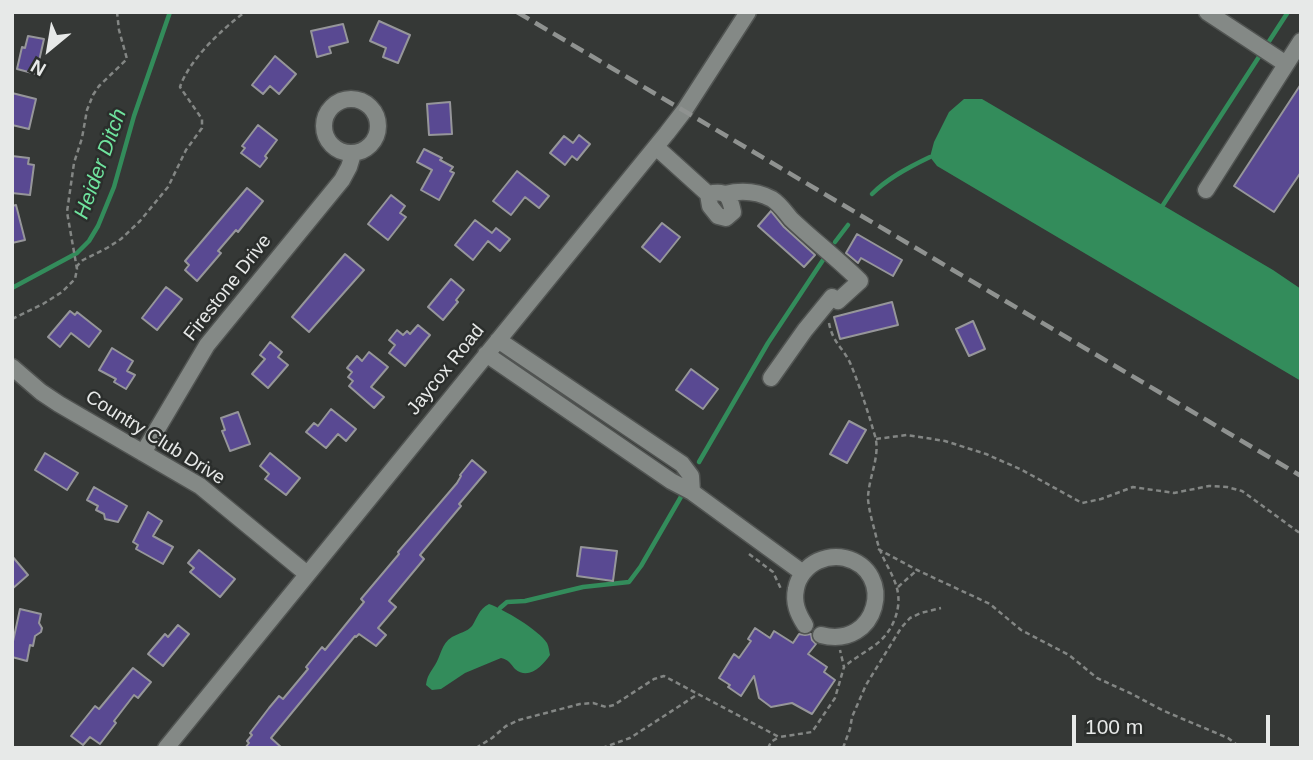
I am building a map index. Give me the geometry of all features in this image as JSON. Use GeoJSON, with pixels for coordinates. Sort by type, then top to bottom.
{"type":"FeatureCollection","features":[{"type":"Feature","properties":{"kind":"street"},"geometry":{"type":"LineString","coordinates":[[1207,12],[1286,64]]}},
{"type":"Feature","properties":{"kind":"street","name":"Jaycox Road"},"geometry":{"type":"LineString","coordinates":[[166,748],[656,147],[684,111],[746,13]]}},
{"type":"Feature","properties":{"kind":"street"},"geometry":{"type":"LineString","coordinates":[[1206,190],[1301,41]]}},
{"type":"Feature","properties":{"kind":"street"},"geometry":{"type":"LineString","coordinates":[[656,147],[708,194],[710,206],[718,216],[726,218],[733,212],[730,198],[725,194],[719,191],[708,194]]}},
{"type":"Feature","properties":{"kind":"street","name":"Firestone Drive"},"geometry":{"type":"LineString","coordinates":[[143,453],[207,345],[342,180],[353,154]]}},
{"type":"Feature","properties":{"kind":"street"},"geometry":{"type":"LineString","coordinates":[[725,194],[741,191],[758,193],[775,201],[860,281],[838,301],[832,297],[771,378]]}},
{"type":"Feature","properties":{"kind":"street"},"geometry":{"type":"LineString","coordinates":[[498,340],[682,464],[691,476],[692,492]]}},
{"type":"Feature","properties":{"kind":"street"},"geometry":{"type":"LineString","coordinates":[[486,354],[671,481],[692,492],[803,573]]}},
{"type":"Feature","properties":{"kind":"street","name":"Country Club Drive"},"geometry":{"type":"LineString","coordinates":[[12,367],[41,392],[200,486],[307,574]]}},
{"type":"Feature","properties":{"kind":"street"},"geometry":{"type":"LineString","coordinates":[[805,625],[797,611],[795,597],[803,573],[819,561],[830,557],[842,558],[860,566],[874,585],[876,597],[871,617],[855,633],[830,637],[821,635]]}},
{"type":"Feature","properties":{"kind":"path"},"geometry":{"type":"LineString","coordinates":[[12,319],[62,292],[75,279],[76,267],[67,212],[74,163],[93,95],[127,59],[117,12]]}},
{"type":"Feature","properties":{"kind":"path"},"geometry":{"type":"LineString","coordinates":[[76,267],[83,260],[121,239],[168,187],[186,150],[202,128],[202,119],[180,87],[183,79],[216,36],[245,12]]}},
{"type":"Feature","properties":{"kind":"path"},"geometry":{"type":"LineString","coordinates":[[830,316],[828,325],[835,341],[850,361],[876,439],[868,499],[878,549],[898,587],[898,604],[889,632],[878,644],[844,667]]}},
{"type":"Feature","properties":{"kind":"path"},"geometry":{"type":"LineString","coordinates":[[876,439],[907,435],[945,441],[986,454],[1022,470],[1082,503],[1133,487],[1174,493],[1209,486],[1227,487],[1250,496],[1301,534]]}},
{"type":"Feature","properties":{"kind":"path"},"geometry":{"type":"LineString","coordinates":[[878,549],[990,604],[1021,630],[1069,654],[1097,678],[1164,711],[1228,738],[1241,748]]}},
{"type":"Feature","properties":{"kind":"path"},"geometry":{"type":"LineString","coordinates":[[749,554],[773,572],[782,592]]}},
{"type":"Feature","properties":{"kind":"path"},"geometry":{"type":"LineString","coordinates":[[898,587],[917,570]]}},
{"type":"Feature","properties":{"kind":"path"},"geometry":{"type":"LineString","coordinates":[[888,601],[898,604]]}},
{"type":"Feature","properties":{"kind":"path"},"geometry":{"type":"LineString","coordinates":[[843,748],[852,717],[866,685],[901,628],[910,618],[921,612],[941,607]]}},
{"type":"Feature","properties":{"kind":"path"},"geometry":{"type":"LineString","coordinates":[[879,627],[889,632]]}},
{"type":"Feature","properties":{"kind":"path"},"geometry":{"type":"LineString","coordinates":[[860,643],[866,653]]}},
{"type":"Feature","properties":{"kind":"path"},"geometry":{"type":"LineString","coordinates":[[768,748],[771,742],[779,737],[812,732],[835,698],[844,667],[840,650]]}},
{"type":"Feature","properties":{"kind":"path"},"geometry":{"type":"LineString","coordinates":[[476,748],[519,720],[580,704],[593,703],[606,707],[614,705],[654,679],[664,676],[779,737]]}},
{"type":"Feature","properties":{"kind":"path"},"geometry":{"type":"LineString","coordinates":[[602,748],[630,738],[698,694]]}},
{"type":"Feature","properties":{"kind":"shaded area"},"geometry":{"type":"Polygon","coordinates":[[[964,99],[982,99],[1301,289],[1301,381],[937,166],[930,157],[934,142],[949,112],[964,99]]]}},
{"type":"Feature","properties":{"kind":"shaded area"},"geometry":{"type":"Polygon","coordinates":[[[489,604],[537,632],[547,643],[550,655],[540,667],[525,673],[501,658],[465,673],[441,689],[432,690],[426,685],[427,679],[446,643],[470,628],[480,611],[489,604]]]}},
{"type":"Feature","properties":{"kind":"building"},"geometry":{"type":"Polygon","coordinates":[[[379,21],[410,35],[398,63],[383,57],[386,48],[370,41],[379,21]]]}},
{"type":"Feature","properties":{"kind":"building"},"geometry":{"type":"Polygon","coordinates":[[[343,24],[348,42],[329,47],[331,53],[317,57],[311,31],[343,24]]]}},
{"type":"Feature","properties":{"kind":"building"},"geometry":{"type":"Polygon","coordinates":[[[28,36],[44,39],[36,74],[17,69],[22,47],[25,48],[28,36]]]}},
{"type":"Feature","properties":{"kind":"building"},"geometry":{"type":"Polygon","coordinates":[[[275,56],[296,74],[279,94],[270,86],[263,94],[252,85],[275,56]]]}},
{"type":"Feature","properties":{"kind":"building"},"geometry":{"type":"Polygon","coordinates":[[[1301,84],[1301,172],[1274,212],[1234,186],[1301,84]]]}},
{"type":"Feature","properties":{"kind":"building"},"geometry":{"type":"Polygon","coordinates":[[[12,93],[36,99],[29,129],[12,125],[12,93]]]}},
{"type":"Feature","properties":{"kind":"building"},"geometry":{"type":"Polygon","coordinates":[[[450,102],[452,134],[429,135],[427,104],[450,102]]]}},
{"type":"Feature","properties":{"kind":"building"},"geometry":{"type":"Polygon","coordinates":[[[258,125],[277,140],[260,167],[241,153],[245,148],[242,146],[258,125]]]}},
{"type":"Feature","properties":{"kind":"building"},"geometry":{"type":"Polygon","coordinates":[[[579,135],[590,144],[577,160],[572,156],[565,165],[550,153],[564,136],[573,143],[579,135]]]}},
{"type":"Feature","properties":{"kind":"building"},"geometry":{"type":"Polygon","coordinates":[[[424,149],[453,167],[450,171],[454,173],[439,200],[421,190],[432,170],[417,162],[424,149]]]}},
{"type":"Feature","properties":{"kind":"building"},"geometry":{"type":"Polygon","coordinates":[[[12,156],[29,158],[28,164],[34,165],[30,195],[12,193],[12,156]]]}},
{"type":"Feature","properties":{"kind":"building"},"geometry":{"type":"Polygon","coordinates":[[[517,171],[549,196],[539,208],[525,197],[511,215],[493,201],[517,171]]]}},
{"type":"Feature","properties":{"kind":"building"},"geometry":{"type":"Polygon","coordinates":[[[247,188],[263,201],[238,232],[236,230],[218,251],[221,253],[197,281],[185,270],[189,265],[185,261],[247,188]]]}},
{"type":"Feature","properties":{"kind":"building"},"geometry":{"type":"Polygon","coordinates":[[[391,195],[405,206],[400,213],[406,217],[388,240],[368,224],[391,195]]]}},
{"type":"Feature","properties":{"kind":"building"},"geometry":{"type":"Polygon","coordinates":[[[16,205],[25,240],[12,243],[12,206],[16,205]]]}},
{"type":"Feature","properties":{"kind":"building"},"geometry":{"type":"Polygon","coordinates":[[[771,211],[784,227],[815,255],[804,267],[758,226],[771,211]]]}},
{"type":"Feature","properties":{"kind":"building"},"geometry":{"type":"Polygon","coordinates":[[[475,220],[492,233],[496,228],[510,239],[500,251],[488,241],[473,260],[455,245],[475,220]]]}},
{"type":"Feature","properties":{"kind":"building"},"geometry":{"type":"Polygon","coordinates":[[[662,223],[680,237],[660,262],[642,247],[662,223]]]}},
{"type":"Feature","properties":{"kind":"building"},"geometry":{"type":"Polygon","coordinates":[[[857,234],[902,260],[893,276],[861,258],[858,263],[846,253],[857,234]]]}},
{"type":"Feature","properties":{"kind":"building"},"geometry":{"type":"Polygon","coordinates":[[[345,254],[364,270],[309,332],[292,317],[345,254]]]}},
{"type":"Feature","properties":{"kind":"building"},"geometry":{"type":"Polygon","coordinates":[[[451,279],[464,290],[443,320],[428,307],[451,279]]]}},
{"type":"Feature","properties":{"kind":"building"},"geometry":{"type":"Polygon","coordinates":[[[166,287],[182,299],[157,330],[142,318],[166,287]]]}},
{"type":"Feature","properties":{"kind":"building"},"geometry":{"type":"Polygon","coordinates":[[[892,302],[898,325],[840,339],[834,317],[892,302]]]}},
{"type":"Feature","properties":{"kind":"building"},"geometry":{"type":"Polygon","coordinates":[[[70,311],[75,315],[77,312],[101,331],[89,347],[71,333],[60,347],[48,337],[70,311]]]}},
{"type":"Feature","properties":{"kind":"building"},"geometry":{"type":"Polygon","coordinates":[[[973,321],[985,349],[969,356],[956,329],[973,321]]]}},
{"type":"Feature","properties":{"kind":"building"},"geometry":{"type":"Polygon","coordinates":[[[418,325],[430,335],[405,366],[389,353],[395,345],[389,340],[397,330],[403,335],[407,331],[410,334],[418,325]]]}},
{"type":"Feature","properties":{"kind":"building"},"geometry":{"type":"Polygon","coordinates":[[[270,342],[282,352],[278,357],[288,365],[268,388],[252,374],[265,359],[260,355],[270,342]]]}},
{"type":"Feature","properties":{"kind":"building"},"geometry":{"type":"Polygon","coordinates":[[[112,348],[133,361],[127,371],[135,375],[126,389],[114,382],[116,379],[99,370],[112,348]]]}},
{"type":"Feature","properties":{"kind":"building"},"geometry":{"type":"Polygon","coordinates":[[[369,352],[388,367],[371,387],[384,397],[374,408],[349,386],[353,381],[348,377],[352,372],[347,368],[357,356],[362,361],[369,352]]]}},
{"type":"Feature","properties":{"kind":"building"},"geometry":{"type":"Polygon","coordinates":[[[691,369],[718,389],[703,409],[676,390],[691,369]]]}},
{"type":"Feature","properties":{"kind":"building"},"geometry":{"type":"Polygon","coordinates":[[[331,409],[356,429],[346,441],[338,434],[326,448],[306,432],[314,423],[318,426],[331,409]]]}},
{"type":"Feature","properties":{"kind":"building"},"geometry":{"type":"Polygon","coordinates":[[[238,412],[250,444],[230,451],[222,431],[225,430],[221,418],[238,412]]]}},
{"type":"Feature","properties":{"kind":"building"},"geometry":{"type":"Polygon","coordinates":[[[849,421],[866,430],[847,463],[830,454],[849,421]]]}},
{"type":"Feature","properties":{"kind":"building"},"geometry":{"type":"Polygon","coordinates":[[[45,453],[78,473],[67,490],[35,470],[45,453]]]}},
{"type":"Feature","properties":{"kind":"building"},"geometry":{"type":"Polygon","coordinates":[[[270,453],[300,478],[286,495],[265,479],[269,474],[260,466],[270,453]]]}},
{"type":"Feature","properties":{"kind":"building"},"geometry":{"type":"Polygon","coordinates":[[[472,460],[486,472],[420,555],[424,559],[389,601],[396,607],[378,628],[386,635],[376,646],[359,634],[355,636],[271,738],[282,748],[245,748],[252,735],[250,733],[269,708],[279,696],[283,699],[322,647],[325,650],[364,602],[361,599],[457,483],[472,460]]]}},
{"type":"Feature","properties":{"kind":"building"},"geometry":{"type":"Polygon","coordinates":[[[94,487],[127,506],[118,522],[105,519],[104,514],[96,510],[98,506],[87,500],[94,487]]]}},
{"type":"Feature","properties":{"kind":"building"},"geometry":{"type":"Polygon","coordinates":[[[148,512],[162,521],[153,536],[173,547],[163,564],[136,549],[138,545],[133,542],[148,512]]]}},
{"type":"Feature","properties":{"kind":"building"},"geometry":{"type":"Polygon","coordinates":[[[581,547],[617,551],[613,581],[577,576],[581,547]]]}},
{"type":"Feature","properties":{"kind":"building"},"geometry":{"type":"Polygon","coordinates":[[[199,550],[235,579],[220,597],[190,572],[194,568],[188,563],[199,550]]]}},
{"type":"Feature","properties":{"kind":"building"},"geometry":{"type":"Polygon","coordinates":[[[12,556],[28,575],[12,589],[12,556]]]}},
{"type":"Feature","properties":{"kind":"building"},"geometry":{"type":"Polygon","coordinates":[[[20,609],[41,614],[41,632],[35,636],[33,646],[30,645],[27,661],[12,657],[20,609]]]}},
{"type":"Feature","properties":{"kind":"building"},"geometry":{"type":"Polygon","coordinates":[[[178,625],[189,634],[163,666],[148,654],[165,634],[168,637],[178,625]]]}},
{"type":"Feature","properties":{"kind":"building"},"geometry":{"type":"Polygon","coordinates":[[[755,628],[770,638],[774,631],[793,643],[799,634],[811,634],[816,644],[808,654],[827,667],[824,672],[835,680],[812,714],[792,703],[771,707],[759,698],[754,676],[741,696],[719,678],[734,654],[739,658],[751,641],[748,639],[755,628]]]}},
{"type":"Feature","properties":{"kind":"building"},"geometry":{"type":"Polygon","coordinates":[[[133,668],[151,682],[138,698],[134,695],[100,744],[90,737],[83,745],[71,736],[95,706],[99,709],[133,668]]]}},
{"type":"Feature","properties":{"kind":"waterway","name":"Heider Ditch"},"geometry":{"type":"LineString","coordinates":[[12,288],[77,253],[89,241],[98,226],[114,187],[134,116],[170,12]]}},
{"type":"Feature","properties":{"kind":"waterway"},"geometry":{"type":"LineString","coordinates":[[1163,205],[1288,12]]}},
{"type":"Feature","properties":{"kind":"waterway"},"geometry":{"type":"LineString","coordinates":[[872,194],[899,173],[930,157]]}},
{"type":"Feature","properties":{"kind":"waterway"},"geometry":{"type":"LineString","coordinates":[[835,242],[848,225]]}},
{"type":"Feature","properties":{"kind":"waterway"},"geometry":{"type":"LineString","coordinates":[[699,462],[768,343],[823,260]]}},
{"type":"Feature","properties":{"kind":"waterway"},"geometry":{"type":"LineString","coordinates":[[500,608],[507,602],[525,601],[583,587],[629,582],[682,495]]}},
{"type":"Feature","properties":{"kind":"railway"},"geometry":{"type":"LineString","coordinates":[[517,12],[1301,476]]}}]}
